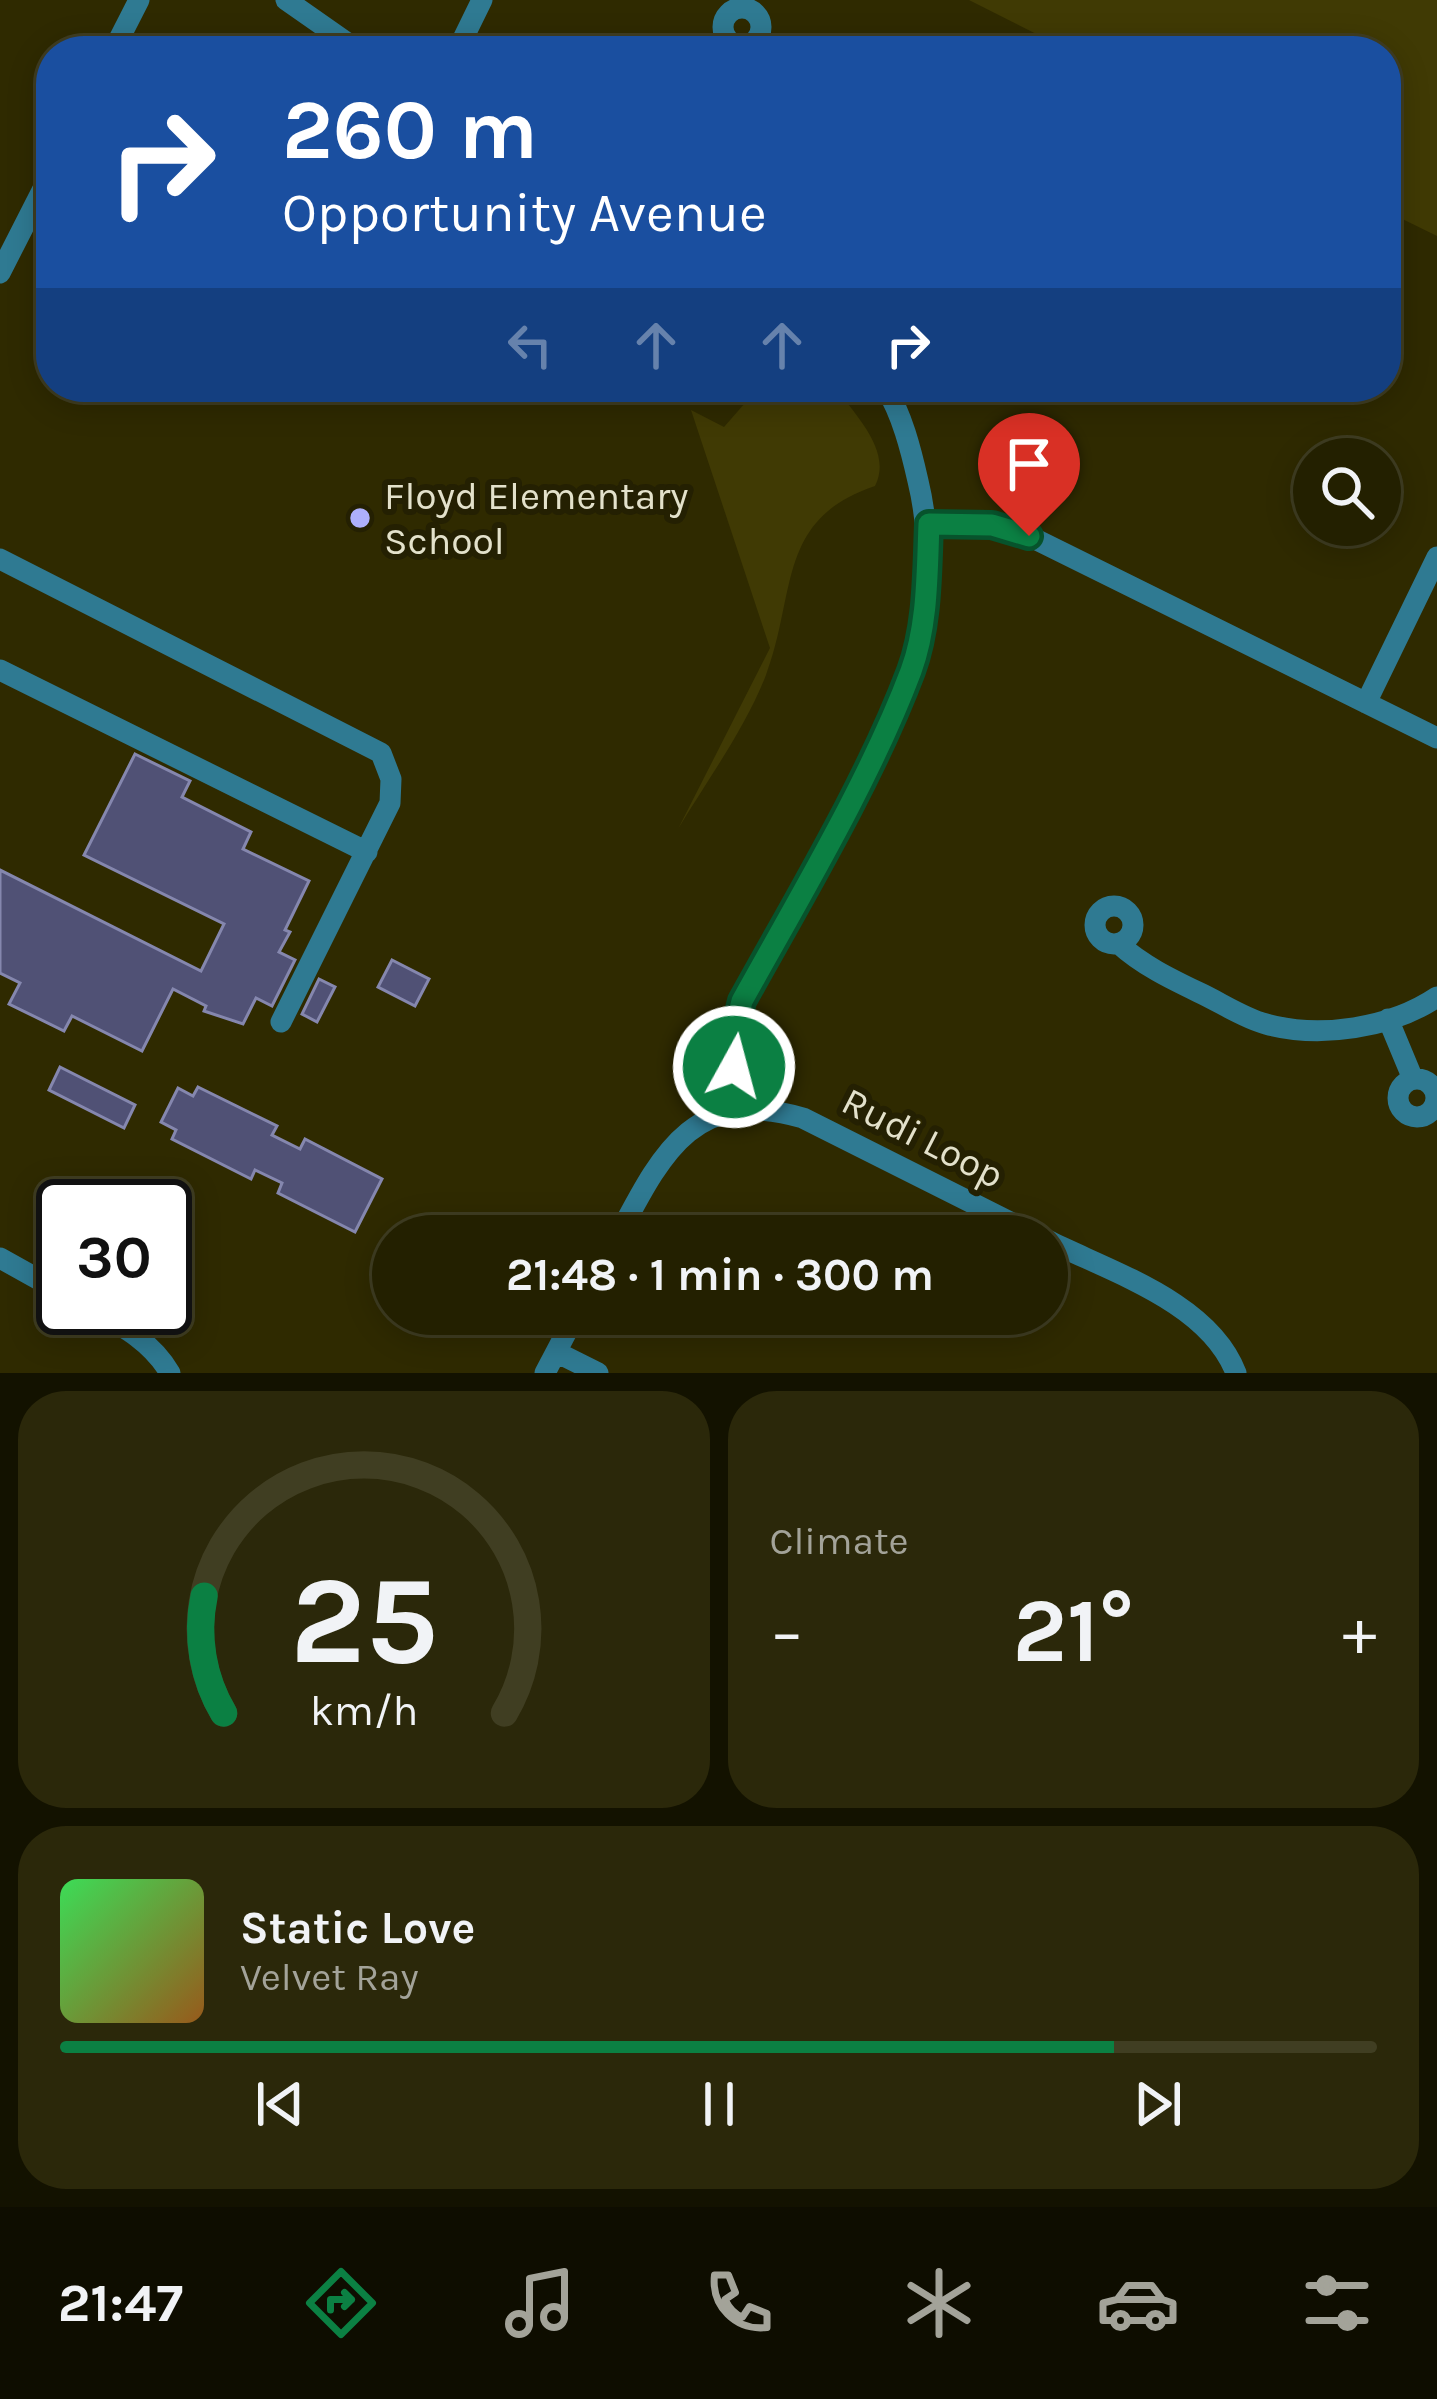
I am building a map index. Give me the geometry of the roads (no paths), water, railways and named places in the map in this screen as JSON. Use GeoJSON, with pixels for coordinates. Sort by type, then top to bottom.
{"type":"FeatureCollection","features":[{"type":"Feature","properties":{"kind":"street"},"geometry":{"type":"LineString","coordinates":[[121,36],[139,0]]}},
{"type":"Feature","properties":{"kind":"street"},"geometry":{"type":"LineString","coordinates":[[286,0],[338,36]]}},
{"type":"Feature","properties":{"kind":"street"},"geometry":{"type":"LineString","coordinates":[[464,36],[482,0]]}},
{"type":"Feature","properties":{"kind":"street"},"geometry":{"type":"LineString","coordinates":[[0,273],[36,202]]}},
{"type":"Feature","properties":{"kind":"street"},"geometry":{"type":"LineString","coordinates":[[743,1111],[733,1047],[742,1001],[855,790],[912,668],[926,595],[929,524],[912,453],[891,402]]}},
{"type":"Feature","properties":{"kind":"street"},"geometry":{"type":"LineString","coordinates":[[929,524],[992,525],[1029,536],[1437,738]]}},
{"type":"Feature","properties":{"kind":"street"},"geometry":{"type":"LineString","coordinates":[[1366,703],[1437,557]]}},
{"type":"Feature","properties":{"kind":"street"},"geometry":{"type":"LineString","coordinates":[[0,559],[380,753],[392,779],[390,803],[281,1022]]}},
{"type":"Feature","properties":{"kind":"street"},"geometry":{"type":"LineString","coordinates":[[0,670],[367,852]]}},
{"type":"Feature","properties":{"kind":"street"},"geometry":{"type":"LineString","coordinates":[[1119,944],[1172,980],[1266,1024],[1318,1030],[1370,1025],[1419,1010],[1437,998]]}},
{"type":"Feature","properties":{"kind":"street"},"geometry":{"type":"LineString","coordinates":[[1388,1019],[1413,1079]]}},
{"type":"Feature","properties":{"kind":"street","name":"Rudi Loop"},"geometry":{"type":"LineString","coordinates":[[630,1215],[670,1147],[708,1120],[743,1111],[803,1118],[996,1215]]}},
{"type":"Feature","properties":{"kind":"street"},"geometry":{"type":"LineString","coordinates":[[1068,1251],[1186,1310],[1219,1340],[1236,1373]]}},
{"type":"Feature","properties":{"kind":"street"},"geometry":{"type":"LineString","coordinates":[[0,1258],[36,1278]]}},
{"type":"Feature","properties":{"kind":"street"},"geometry":{"type":"LineString","coordinates":[[136,1335],[170,1373]]}},
{"type":"Feature","properties":{"kind":"street"},"geometry":{"type":"LineString","coordinates":[[545,1373],[565,1335]]}},
{"type":"Feature","properties":{"kind":"street"},"geometry":{"type":"LineString","coordinates":[[556,1352],[598,1373]]}},
{"type":"Feature","properties":{"kind":"place","name":"Floyd Elementary School"},"geometry":{"type":"Point","coordinates":[360,518]}}]}
